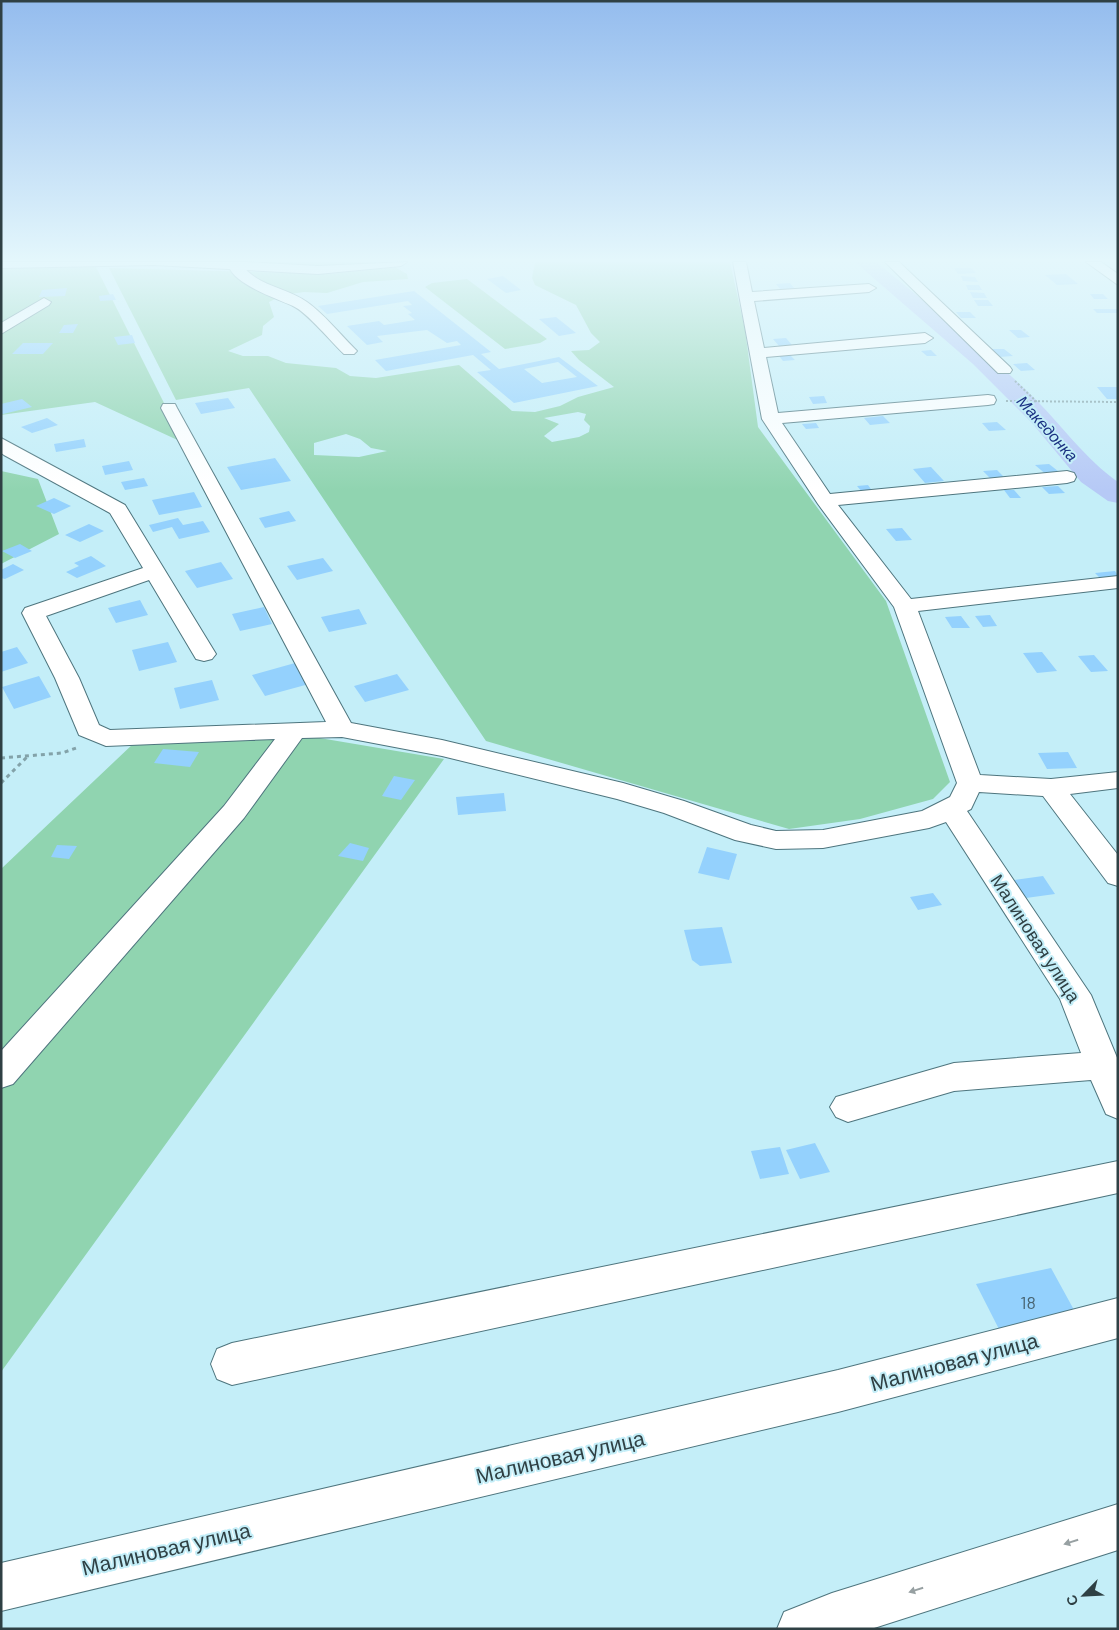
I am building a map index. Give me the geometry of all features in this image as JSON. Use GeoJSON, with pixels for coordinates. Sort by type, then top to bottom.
{"type":"FeatureCollection","features":[{"type":"Feature","properties":{"kind":"street"},"geometry":{"type":"LineString","coordinates":[[336,338],[349,351]]}},
{"type":"Feature","properties":{"kind":"street"},"geometry":{"type":"LineString","coordinates":[[155,570],[33,613],[67,678],[88,730],[106,738],[342,729],[442,748],[614,790],[674,807],[745,833],[776,840],[823,839],[929,819],[961,802],[970,783],[905,606],[825,500],[771,419],[755,338]]}},
{"type":"Feature","properties":{"kind":"street"},"geometry":{"type":"LineString","coordinates":[[758,352],[924,338]]}},
{"type":"Feature","properties":{"kind":"street"},"geometry":{"type":"LineString","coordinates":[[971,338],[1004,370]]}},
{"type":"Feature","properties":{"kind":"street"},"geometry":{"type":"LineString","coordinates":[[771,419],[988,400]]}},
{"type":"Feature","properties":{"kind":"street"},"geometry":{"type":"LineString","coordinates":[[169,408],[342,729]]}},
{"type":"Feature","properties":{"kind":"street"},"geometry":{"type":"LineString","coordinates":[[4,450],[118,509],[204,654]]}},
{"type":"Feature","properties":{"kind":"street"},"geometry":{"type":"LineString","coordinates":[[825,500],[1067,477]]}},
{"type":"Feature","properties":{"kind":"street"},"geometry":{"type":"LineString","coordinates":[[905,606],[1118,582]]}},
{"type":"Feature","properties":{"kind":"street"},"geometry":{"type":"LineString","coordinates":[[1,1074],[234,812],[295,730]]}},
{"type":"Feature","properties":{"kind":"street"},"geometry":{"type":"LineString","coordinates":[[970,783],[1051,788],[1118,780]]}},
{"type":"Feature","properties":{"kind":"street"},"geometry":{"type":"LineString","coordinates":[[1051,788],[1118,876]]}},
{"type":"Feature","properties":{"kind":"street","name":"Малиновая улица"},"geometry":{"type":"LineString","coordinates":[[951,808],[1075,995],[1118,1104]]}},
{"type":"Feature","properties":{"kind":"street"},"geometry":{"type":"LineString","coordinates":[[848,1108],[954,1077],[1103,1065]]}},
{"type":"Feature","properties":{"kind":"street"},"geometry":{"type":"LineString","coordinates":[[232,1364],[1118,1177]]}},
{"type":"Feature","properties":{"kind":"street","name":"Малиновая улица"},"geometry":{"type":"LineString","coordinates":[[1,1587],[828,1393],[1118,1318]]}},
{"type":"Feature","properties":{"kind":"street"},"geometry":{"type":"LineString","coordinates":[[801,1629],[832,1617],[1118,1527]]}},
{"type":"Feature","properties":{"kind":"path"},"geometry":{"type":"LineString","coordinates":[[1004,370],[1038,403]]}},
{"type":"Feature","properties":{"kind":"path"},"geometry":{"type":"LineString","coordinates":[[1009,402],[1118,402]]}},
{"type":"Feature","properties":{"kind":"path"},"geometry":{"type":"LineString","coordinates":[[1,758],[62,753],[106,738]]}},
{"type":"Feature","properties":{"kind":"path"},"geometry":{"type":"LineString","coordinates":[[1,783],[28,756]]}},
{"type":"Feature","properties":{"kind":"green space"},"geometry":{"type":"Polygon","coordinates":[[[1,338],[132,338],[184,443],[95,402],[1,415],[1,338]]]}},
{"type":"Feature","properties":{"kind":"green space"},"geometry":{"type":"Polygon","coordinates":[[[145,338],[255,338],[228,351],[243,356],[268,356],[286,363],[336,368],[350,376],[376,378],[459,365],[512,411],[535,412],[560,406],[578,397],[614,387],[579,360],[571,351],[589,350],[600,342],[596,338],[746,338],[758,427],[886,601],[950,782],[933,799],[860,819],[789,829],[486,741],[249,388],[176,400],[145,338]],[[578,412],[544,418],[559,424],[544,436],[552,442],[579,437],[589,432],[590,426],[584,420],[586,414],[578,412]],[[346,434],[314,443],[314,455],[359,457],[387,451],[371,448],[360,439],[346,434]]]}},
{"type":"Feature","properties":{"kind":"green space"},"geometry":{"type":"Polygon","coordinates":[[[491,338],[547,339],[540,343],[505,349],[491,338]]]}},
{"type":"Feature","properties":{"kind":"green space"},"geometry":{"type":"Polygon","coordinates":[[[1,471],[38,479],[59,534],[1,564],[1,471]]]}},
{"type":"Feature","properties":{"kind":"green space"},"geometry":{"type":"Polygon","coordinates":[[[284,732],[444,759],[1,1372],[1,869],[134,743],[284,732]]]}},
{"type":"Feature","properties":{"kind":"building"},"geometry":{"type":"Polygon","coordinates":[[[115,338],[133,338],[135,343],[118,345],[115,338]]]}},
{"type":"Feature","properties":{"kind":"building"},"geometry":{"type":"Polygon","coordinates":[[[360,338],[379,338],[383,342],[367,345],[360,338]]]}},
{"type":"Feature","properties":{"kind":"building"},"geometry":{"type":"Polygon","coordinates":[[[439,338],[473,338],[491,352],[481,354],[499,369],[559,357],[598,386],[514,403],[477,372],[491,370],[473,355],[386,371],[375,360],[461,345],[457,341],[447,343],[439,338]],[[558,362],[524,369],[542,383],[577,377],[558,362]]]}},
{"type":"Feature","properties":{"kind":"building"},"geometry":{"type":"Polygon","coordinates":[[[786,338],[792,345],[779,346],[773,339],[786,338]]]}},
{"type":"Feature","properties":{"kind":"building"},"geometry":{"type":"Polygon","coordinates":[[[23,343],[53,343],[43,354],[12,354],[23,343]]]}},
{"type":"Feature","properties":{"kind":"building"},"geometry":{"type":"Polygon","coordinates":[[[991,349],[1004,349],[1013,356],[999,357],[991,349]]]}},
{"type":"Feature","properties":{"kind":"building"},"geometry":{"type":"Polygon","coordinates":[[[931,350],[937,356],[927,356],[921,351],[931,350]]]}},
{"type":"Feature","properties":{"kind":"building"},"geometry":{"type":"Polygon","coordinates":[[[790,355],[795,360],[783,361],[779,356],[790,355]]]}},
{"type":"Feature","properties":{"kind":"building"},"geometry":{"type":"Polygon","coordinates":[[[1027,363],[1035,370],[1021,371],[1013,364],[1027,363]]]}},
{"type":"Feature","properties":{"kind":"building"},"geometry":{"type":"Polygon","coordinates":[[[1097,387],[1117,387],[1118,399],[1107,399],[1097,387]]]}},
{"type":"Feature","properties":{"kind":"building"},"geometry":{"type":"Polygon","coordinates":[[[824,396],[827,403],[813,404],[809,397],[824,396]]]}},
{"type":"Feature","properties":{"kind":"building"},"geometry":{"type":"Polygon","coordinates":[[[228,398],[235,408],[201,414],[195,403],[228,398]]]}},
{"type":"Feature","properties":{"kind":"building"},"geometry":{"type":"Polygon","coordinates":[[[22,399],[32,407],[1,413],[1,404],[22,399]]]}},
{"type":"Feature","properties":{"kind":"building"},"geometry":{"type":"Polygon","coordinates":[[[883,416],[890,423],[870,425],[864,418],[883,416]]]}},
{"type":"Feature","properties":{"kind":"building"},"geometry":{"type":"Polygon","coordinates":[[[47,418],[58,425],[32,433],[21,427],[47,418]]]}},
{"type":"Feature","properties":{"kind":"building"},"geometry":{"type":"Polygon","coordinates":[[[997,422],[1006,430],[989,431],[982,423],[997,422]]]}},
{"type":"Feature","properties":{"kind":"building"},"geometry":{"type":"Polygon","coordinates":[[[816,423],[819,428],[806,429],[802,424],[816,423]]]}},
{"type":"Feature","properties":{"kind":"building"},"geometry":{"type":"Polygon","coordinates":[[[84,439],[86,447],[56,452],[54,444],[84,439]]]}},
{"type":"Feature","properties":{"kind":"building"},"geometry":{"type":"Polygon","coordinates":[[[275,458],[291,481],[241,490],[227,467],[275,458]]]}},
{"type":"Feature","properties":{"kind":"building"},"geometry":{"type":"Polygon","coordinates":[[[129,461],[133,470],[105,475],[102,466],[129,461]]]}},
{"type":"Feature","properties":{"kind":"building"},"geometry":{"type":"Polygon","coordinates":[[[1049,464],[1063,475],[1048,476],[1035,465],[1049,464]]]}},
{"type":"Feature","properties":{"kind":"building"},"geometry":{"type":"Polygon","coordinates":[[[931,467],[944,481],[925,483],[913,469],[931,467]]]}},
{"type":"Feature","properties":{"kind":"building"},"geometry":{"type":"Polygon","coordinates":[[[997,470],[1004,477],[990,478],[983,471],[997,470]]]}},
{"type":"Feature","properties":{"kind":"building"},"geometry":{"type":"Polygon","coordinates":[[[144,478],[148,486],[125,490],[121,482],[144,478]]]}},
{"type":"Feature","properties":{"kind":"building"},"geometry":{"type":"Polygon","coordinates":[[[868,485],[873,492],[863,493],[857,486],[868,485]]]}},
{"type":"Feature","properties":{"kind":"building"},"geometry":{"type":"Polygon","coordinates":[[[1058,486],[1065,493],[1049,494],[1042,487],[1058,486]]]}},
{"type":"Feature","properties":{"kind":"building"},"geometry":{"type":"Polygon","coordinates":[[[1004,490],[1014,490],[1021,498],[1010,498],[1004,490]]]}},
{"type":"Feature","properties":{"kind":"building"},"geometry":{"type":"Polygon","coordinates":[[[194,492],[202,507],[159,515],[152,500],[194,492]]]}},
{"type":"Feature","properties":{"kind":"building"},"geometry":{"type":"Polygon","coordinates":[[[54,498],[71,506],[54,514],[36,506],[54,498]]]}},
{"type":"Feature","properties":{"kind":"building"},"geometry":{"type":"Polygon","coordinates":[[[289,511],[296,521],[265,528],[259,518],[289,511]]]}},
{"type":"Feature","properties":{"kind":"building"},"geometry":{"type":"Polygon","coordinates":[[[178,518],[183,525],[203,521],[210,532],[179,539],[172,527],[153,532],[149,525],[178,518]]]}},
{"type":"Feature","properties":{"kind":"building"},"geometry":{"type":"Polygon","coordinates":[[[89,524],[104,531],[80,542],[65,535],[89,524]]]}},
{"type":"Feature","properties":{"kind":"building"},"geometry":{"type":"Polygon","coordinates":[[[902,528],[912,540],[896,541],[886,529],[902,528]]]}},
{"type":"Feature","properties":{"kind":"building"},"geometry":{"type":"Polygon","coordinates":[[[20,544],[32,551],[15,558],[2,551],[20,544]]]}},
{"type":"Feature","properties":{"kind":"building"},"geometry":{"type":"Polygon","coordinates":[[[91,556],[106,566],[77,578],[66,572],[79,566],[74,563],[91,556]]]}},
{"type":"Feature","properties":{"kind":"building"},"geometry":{"type":"Polygon","coordinates":[[[323,558],[333,571],[297,580],[287,566],[323,558]]]}},
{"type":"Feature","properties":{"kind":"building"},"geometry":{"type":"Polygon","coordinates":[[[221,562],[233,579],[197,588],[185,571],[221,562]]]}},
{"type":"Feature","properties":{"kind":"building"},"geometry":{"type":"Polygon","coordinates":[[[13,564],[24,570],[5,579],[1,578],[1,570],[13,564]]]}},
{"type":"Feature","properties":{"kind":"building"},"geometry":{"type":"Polygon","coordinates":[[[1115,571],[1118,576],[1100,578],[1095,573],[1115,571]]]}},
{"type":"Feature","properties":{"kind":"building"},"geometry":{"type":"Polygon","coordinates":[[[140,600],[148,615],[116,623],[108,608],[140,600]]]}},
{"type":"Feature","properties":{"kind":"building"},"geometry":{"type":"Polygon","coordinates":[[[264,607],[272,624],[240,631],[232,614],[264,607]]]}},
{"type":"Feature","properties":{"kind":"building"},"geometry":{"type":"Polygon","coordinates":[[[359,609],[367,624],[329,632],[321,617],[359,609]]]}},
{"type":"Feature","properties":{"kind":"building"},"geometry":{"type":"Polygon","coordinates":[[[990,615],[997,626],[983,627],[975,616],[990,615]]]}},
{"type":"Feature","properties":{"kind":"building"},"geometry":{"type":"Polygon","coordinates":[[[961,616],[970,628],[952,628],[945,617],[961,616]]]}},
{"type":"Feature","properties":{"kind":"building"},"geometry":{"type":"Polygon","coordinates":[[[168,642],[177,662],[139,671],[132,650],[168,642]]]}},
{"type":"Feature","properties":{"kind":"building"},"geometry":{"type":"Polygon","coordinates":[[[17,647],[28,663],[1,672],[1,652],[17,647]]]}},
{"type":"Feature","properties":{"kind":"building"},"geometry":{"type":"Polygon","coordinates":[[[1042,652],[1057,671],[1037,673],[1023,653],[1042,652]]]}},
{"type":"Feature","properties":{"kind":"building"},"geometry":{"type":"Polygon","coordinates":[[[1094,655],[1108,671],[1091,672],[1078,656],[1094,655]]]}},
{"type":"Feature","properties":{"kind":"building"},"geometry":{"type":"Polygon","coordinates":[[[295,663],[309,684],[265,696],[252,675],[295,663]]]}},
{"type":"Feature","properties":{"kind":"building"},"geometry":{"type":"Polygon","coordinates":[[[397,674],[409,690],[365,702],[354,686],[397,674]]]}},
{"type":"Feature","properties":{"kind":"building"},"geometry":{"type":"Polygon","coordinates":[[[39,676],[51,697],[14,709],[2,687],[39,676]]]}},
{"type":"Feature","properties":{"kind":"building"},"geometry":{"type":"Polygon","coordinates":[[[212,680],[219,700],[180,709],[174,688],[212,680]]]}},
{"type":"Feature","properties":{"kind":"building"},"geometry":{"type":"Polygon","coordinates":[[[163,749],[199,752],[190,767],[154,763],[163,749]]]}},
{"type":"Feature","properties":{"kind":"building"},"geometry":{"type":"Polygon","coordinates":[[[1068,752],[1077,768],[1047,769],[1038,753],[1068,752]]]}},
{"type":"Feature","properties":{"kind":"building"},"geometry":{"type":"Polygon","coordinates":[[[394,776],[415,780],[401,800],[382,796],[394,776]]]}},
{"type":"Feature","properties":{"kind":"building"},"geometry":{"type":"Polygon","coordinates":[[[504,793],[506,811],[458,815],[456,797],[504,793]]]}},
{"type":"Feature","properties":{"kind":"building"},"geometry":{"type":"Polygon","coordinates":[[[350,843],[369,848],[363,861],[338,856],[350,843]]]}},
{"type":"Feature","properties":{"kind":"building"},"geometry":{"type":"Polygon","coordinates":[[[57,845],[77,846],[69,859],[51,857],[57,845]]]}},
{"type":"Feature","properties":{"kind":"building"},"geometry":{"type":"Polygon","coordinates":[[[707,847],[737,854],[729,880],[698,873],[707,847]]]}},
{"type":"Feature","properties":{"kind":"building"},"geometry":{"type":"Polygon","coordinates":[[[1043,876],[1055,894],[1026,898],[1014,880],[1043,876]]]}},
{"type":"Feature","properties":{"kind":"building"},"geometry":{"type":"Polygon","coordinates":[[[933,893],[942,905],[918,910],[910,897],[933,893]]]}},
{"type":"Feature","properties":{"kind":"building"},"geometry":{"type":"Polygon","coordinates":[[[722,927],[732,963],[700,966],[692,960],[684,930],[722,927]]]}},
{"type":"Feature","properties":{"kind":"building"},"geometry":{"type":"Polygon","coordinates":[[[815,1143],[830,1172],[800,1179],[786,1150],[815,1143]]]}},
{"type":"Feature","properties":{"kind":"building"},"geometry":{"type":"Polygon","coordinates":[[[780,1147],[789,1174],[760,1179],[751,1151],[780,1147]]]}},
{"type":"Feature","properties":{"kind":"building"},"geometry":{"type":"Polygon","coordinates":[[[1051,1268],[1079,1319],[1003,1337],[976,1284],[1051,1268]]]}},
{"type":"Feature","properties":{"kind":"waterway","name":"Македонка"},"geometry":{"type":"LineString","coordinates":[[956,338],[981,359],[1041,418],[1091,476],[1118,495]]}}]}
